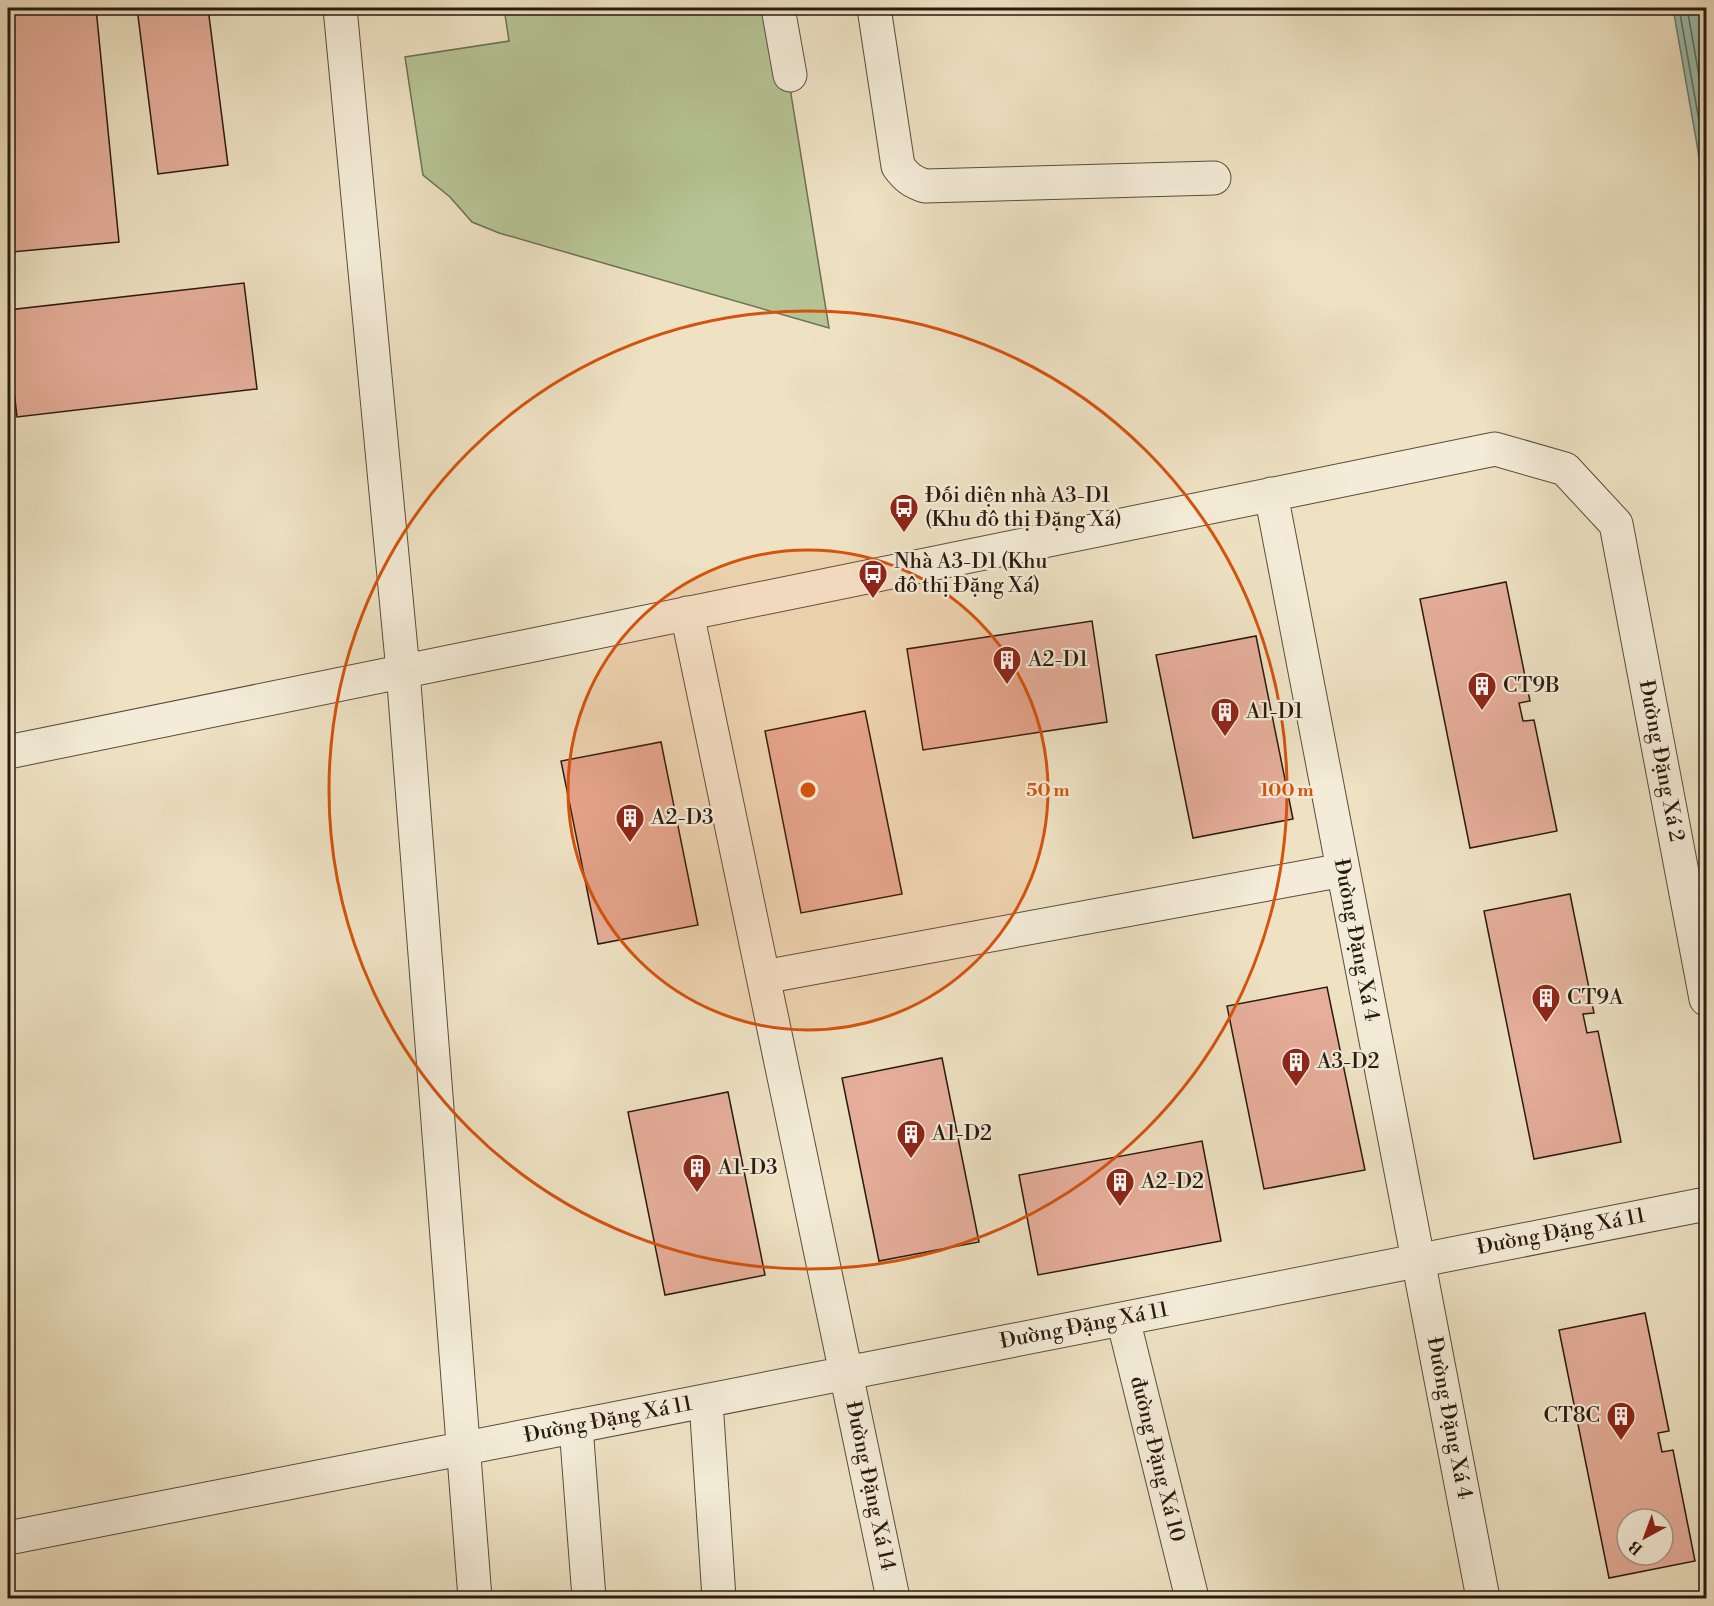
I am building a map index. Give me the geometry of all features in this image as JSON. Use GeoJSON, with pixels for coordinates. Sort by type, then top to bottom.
{"type":"FeatureCollection","features":[{"type":"Feature","properties":{"kind":"street"},"geometry":{"type":"LineString","coordinates":[[340,8],[403,671],[475,1599]]}},
{"type":"Feature","properties":{"kind":"street"},"geometry":{"type":"LineString","coordinates":[[778,8],[790,75]]}},
{"type":"Feature","properties":{"kind":"street"},"geometry":{"type":"LineString","coordinates":[[874,8],[898,166],[913,182],[925,186],[1214,178]]}},
{"type":"Feature","properties":{"kind":"street","name":"Đường Đặng Xá 2"},"geometry":{"type":"LineString","coordinates":[[1271,494],[1495,449],[1564,469],[1616,524],[1707,999]]}},
{"type":"Feature","properties":{"kind":"street"},"geometry":{"type":"LineString","coordinates":[[8,752],[1271,494]]}},
{"type":"Feature","properties":{"kind":"street","name":"Đường Đặng Xá 4"},"geometry":{"type":"LineString","coordinates":[[1271,494],[1483,1599]]}},
{"type":"Feature","properties":{"kind":"street","name":"Đường Đặng Xá 14"},"geometry":{"type":"LineString","coordinates":[[687,613],[893,1599]]}},
{"type":"Feature","properties":{"kind":"street"},"geometry":{"type":"LineString","coordinates":[[764,977],[1343,870]]}},
{"type":"Feature","properties":{"kind":"street","name":"Đường Đặng Xá 11"},"geometry":{"type":"LineString","coordinates":[[8,1538],[1707,1204]]}},
{"type":"Feature","properties":{"kind":"street","name":"đường Đặng Xá 10"},"geometry":{"type":"LineString","coordinates":[[1123,1319],[1192,1599]]}},
{"type":"Feature","properties":{"kind":"street"},"geometry":{"type":"LineString","coordinates":[[706,1401],[722,1593]]}},
{"type":"Feature","properties":{"kind":"street"},"geometry":{"type":"LineString","coordinates":[[576,1426],[589,1599]]}},
{"type":"Feature","properties":{"kind":"green space"},"geometry":{"type":"Polygon","coordinates":[[[504,8],[777,8],[829,328],[499,233],[472,222],[450,197],[423,175],[405,57],[509,41],[504,8]]]}},
{"type":"Feature","properties":{"kind":"water"},"geometry":{"type":"Polygon","coordinates":[[[1673,8],[1706,8],[1706,196],[1673,8]]]}},
{"type":"Feature","properties":{"kind":"building"},"geometry":{"type":"Polygon","coordinates":[[[43,8],[96,8],[119,242],[12,252],[8,203],[8,11],[43,8]]]}},
{"type":"Feature","properties":{"kind":"building"},"geometry":{"type":"Polygon","coordinates":[[[137,8],[208,8],[228,165],[158,174],[137,8]]]}},
{"type":"Feature","properties":{"kind":"building"},"geometry":{"type":"Polygon","coordinates":[[[244,283],[257,389],[17,417],[8,338],[8,310],[244,283]]]}},
{"type":"Feature","properties":{"kind":"building","name":"CT9B"},"geometry":{"type":"Polygon","coordinates":[[[1506,582],[1530,701],[1519,703],[1523,721],[1534,720],[1557,831],[1470,848],[1420,599],[1506,582]]]}},
{"type":"Feature","properties":{"kind":"building","name":"A2-D1"},"geometry":{"type":"Polygon","coordinates":[[[1092,621],[1107,722],[923,750],[907,649],[1092,621]]]}},
{"type":"Feature","properties":{"kind":"building","name":"A1-D1"},"geometry":{"type":"Polygon","coordinates":[[[1256,636],[1293,819],[1193,838],[1156,655],[1256,636]]]}},
{"type":"Feature","properties":{"kind":"building"},"geometry":{"type":"Polygon","coordinates":[[[865,711],[902,894],[801,913],[765,731],[865,711]]]}},
{"type":"Feature","properties":{"kind":"building","name":"A2-D3"},"geometry":{"type":"Polygon","coordinates":[[[661,742],[698,925],[598,944],[561,761],[661,742]]]}},
{"type":"Feature","properties":{"kind":"building","name":"CT9A"},"geometry":{"type":"Polygon","coordinates":[[[1570,894],[1594,1013],[1583,1014],[1587,1033],[1598,1031],[1621,1142],[1534,1159],[1484,911],[1570,894]]]}},
{"type":"Feature","properties":{"kind":"building","name":"A3-D2"},"geometry":{"type":"Polygon","coordinates":[[[1327,987],[1365,1170],[1264,1189],[1227,1006],[1327,987]]]}},
{"type":"Feature","properties":{"kind":"building","name":"A1-D2"},"geometry":{"type":"Polygon","coordinates":[[[942,1058],[979,1242],[879,1261],[842,1078],[942,1058]]]}},
{"type":"Feature","properties":{"kind":"building","name":"A1-D3"},"geometry":{"type":"Polygon","coordinates":[[[728,1092],[765,1275],[665,1295],[628,1112],[728,1092]]]}},
{"type":"Feature","properties":{"kind":"building","name":"A2-D2"},"geometry":{"type":"Polygon","coordinates":[[[1202,1141],[1221,1241],[1038,1275],[1019,1175],[1202,1141]]]}},
{"type":"Feature","properties":{"kind":"building","name":"CT8C"},"geometry":{"type":"Polygon","coordinates":[[[1645,1313],[1669,1431],[1658,1433],[1662,1452],[1673,1450],[1695,1561],[1675,1565],[1675,1507],[1615,1507],[1615,1567],[1665,1567],[1609,1578],[1559,1330],[1645,1313]]]}},
{"type":"Feature","properties":{"kind":"place","name":"Đối diện nhà A3-D1 (Khu đô thị Đặng Xá)"},"geometry":{"type":"Point","coordinates":[904,534]}},
{"type":"Feature","properties":{"kind":"place","name":"Nhà A3-D1 (Khu đô thị Đặng Xá)"},"geometry":{"type":"Point","coordinates":[873,600]}},
{"type":"Feature","properties":{"kind":"place","name":"A2-D1"},"geometry":{"type":"Point","coordinates":[1007,686]}},
{"type":"Feature","properties":{"kind":"place","name":"CT9B"},"geometry":{"type":"Point","coordinates":[1482,712]}},
{"type":"Feature","properties":{"kind":"place","name":"A1-D1"},"geometry":{"type":"Point","coordinates":[1225,738]}},
{"type":"Feature","properties":{"kind":"place","name":"A2-D3"},"geometry":{"type":"Point","coordinates":[630,844]}},
{"type":"Feature","properties":{"kind":"place","name":"CT9A"},"geometry":{"type":"Point","coordinates":[1546,1024]}},
{"type":"Feature","properties":{"kind":"place","name":"A3-D2"},"geometry":{"type":"Point","coordinates":[1296,1088]}},
{"type":"Feature","properties":{"kind":"place","name":"A1-D2"},"geometry":{"type":"Point","coordinates":[911,1160]}},
{"type":"Feature","properties":{"kind":"place","name":"A1-D3"},"geometry":{"type":"Point","coordinates":[697,1194]}},
{"type":"Feature","properties":{"kind":"place","name":"A2-D2"},"geometry":{"type":"Point","coordinates":[1120,1208]}},
{"type":"Feature","properties":{"kind":"place","name":"CT8C"},"geometry":{"type":"Point","coordinates":[1621,1442]}}]}
